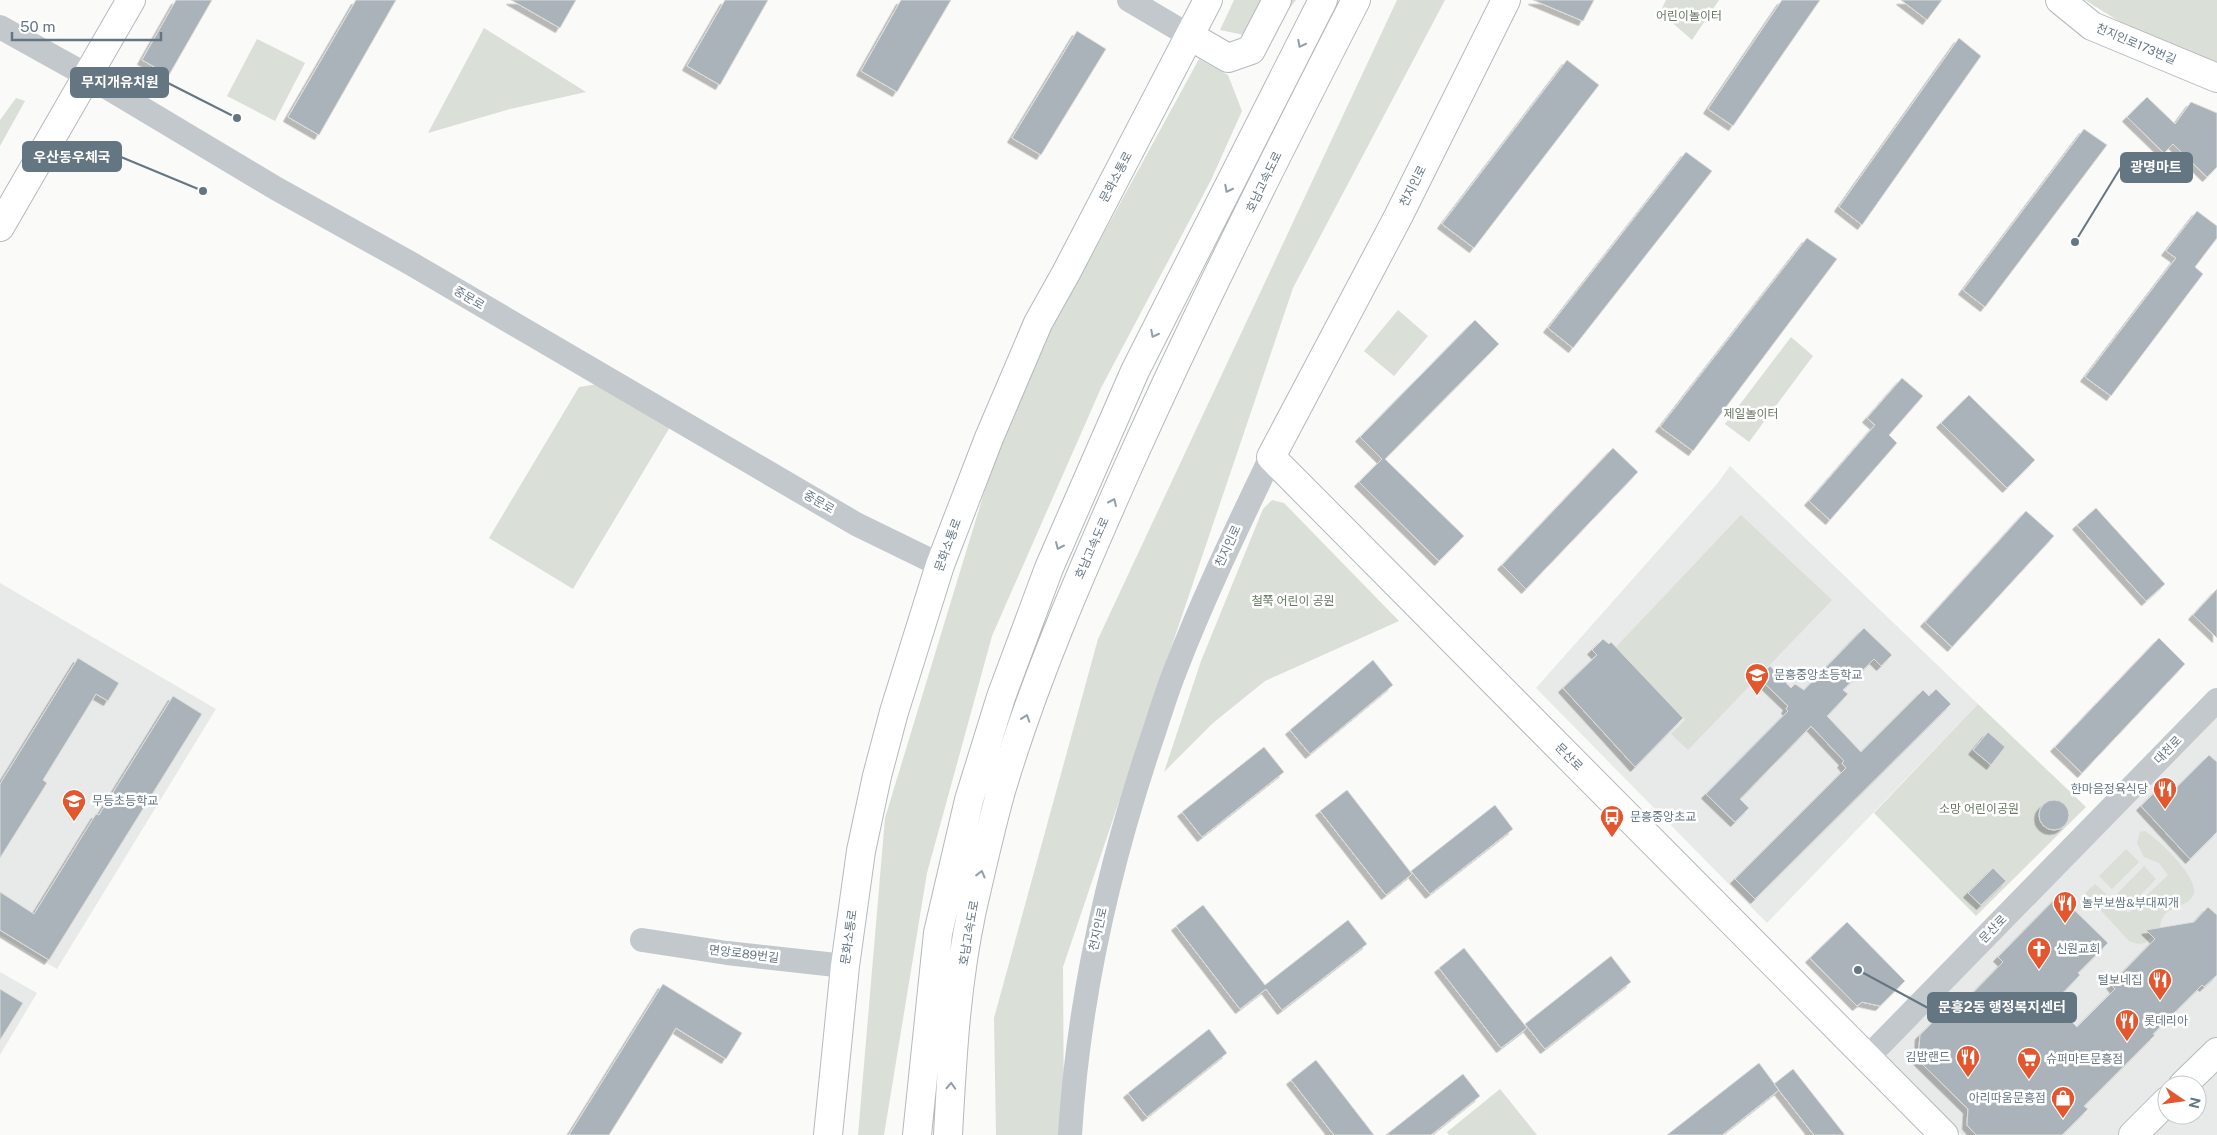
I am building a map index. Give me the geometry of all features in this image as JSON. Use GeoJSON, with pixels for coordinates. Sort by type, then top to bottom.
{"type":"FeatureCollection","features":[{"type":"Feature","properties":{"kind":"main road"},"geometry":{"type":"LineString","coordinates":[[0,227],[131,0]]}},
{"type":"Feature","properties":{"kind":"main road","name":"문화소통로"},"geometry":{"type":"LineString","coordinates":[[828,1135],[845,966],[861,852],[877,776],[914,645],[940,565],[989,438],[1038,323],[1208,0]]}},
{"type":"Feature","properties":{"kind":"main road"},"geometry":{"type":"LineString","coordinates":[[1190,36],[1228,58],[1251,50],[1277,0]]}},
{"type":"Feature","properties":{"kind":"main road"},"geometry":{"type":"LineString","coordinates":[[917,1135],[938,934],[969,800],[1001,697],[1049,568],[1135,371],[1322,0]]}},
{"type":"Feature","properties":{"kind":"main road","name":"호남고속도로"},"geometry":{"type":"LineString","coordinates":[[948,1135],[954,1029],[971,913],[1001,792],[1034,695],[1076,584],[1168,377],[1275,158],[1356,0]]}},
{"type":"Feature","properties":{"kind":"main road","name":"천지인로"},"geometry":{"type":"LineString","coordinates":[[1270,457],[1398,217],[1506,0]]}},
{"type":"Feature","properties":{"kind":"main road","name":"천지인로173번길"},"geometry":{"type":"LineString","coordinates":[[2060,0],[2092,26],[2217,78]]}},
{"type":"Feature","properties":{"kind":"main road","name":"문산로"},"geometry":{"type":"LineString","coordinates":[[1270,457],[1944,1135]]}},
{"type":"Feature","properties":{"kind":"main road"},"geometry":{"type":"LineString","coordinates":[[2193,1075],[2217,1052]]}},
{"type":"Feature","properties":{"kind":"main road"},"geometry":{"type":"LineString","coordinates":[[2133,1135],[2157,1111]]}},
{"type":"Feature","properties":{"kind":"street"},"geometry":{"type":"LineString","coordinates":[[1129,0],[1190,36]]}},
{"type":"Feature","properties":{"kind":"street","name":"중문로"},"geometry":{"type":"LineString","coordinates":[[0,27],[88,76],[277,189],[410,263],[856,524],[940,565]]}},
{"type":"Feature","properties":{"kind":"street","name":"천지인로"},"geometry":{"type":"LineString","coordinates":[[1070,1135],[1078,1037],[1095,942],[1132,800],[1174,672],[1216,572],[1270,457]]}},
{"type":"Feature","properties":{"kind":"street","name":"대천로"},"geometry":{"type":"LineString","coordinates":[[2119,799],[2217,700]]}},
{"type":"Feature","properties":{"kind":"street","name":"문산로"},"geometry":{"type":"LineString","coordinates":[[1867,1058],[2119,799]]}},
{"type":"Feature","properties":{"kind":"street","name":"면앙로89번길"},"geometry":{"type":"LineString","coordinates":[[642,940],[727,953],[845,966]]}},
{"type":"Feature","properties":{"kind":"shaded area","name":"문흥중앙초등학교"},"geometry":{"type":"Polygon","coordinates":[[[1730,466],[1978,704],[1767,923],[1536,688],[1717,484],[1730,466]]]}},
{"type":"Feature","properties":{"kind":"shaded area","name":"무등초등학교"},"geometry":{"type":"Polygon","coordinates":[[[0,583],[216,709],[57,969],[0,935],[0,583]]]}},
{"type":"Feature","properties":{"kind":"shaded area"},"geometry":{"type":"Polygon","coordinates":[[[2217,713],[2217,1135],[1962,1135],[1882,1055],[2217,713]]]}},
{"type":"Feature","properties":{"kind":"shaded area"},"geometry":{"type":"Polygon","coordinates":[[[0,972],[37,993],[0,1055],[0,972]]]}},
{"type":"Feature","properties":{"kind":"green space"},"geometry":{"type":"Polygon","coordinates":[[[1234,0],[1296,0],[1268,35],[1244,35],[1220,30],[1234,0]]]}},
{"type":"Feature","properties":{"kind":"green space"},"geometry":{"type":"Polygon","coordinates":[[[1397,0],[1445,0],[1293,288],[1063,967],[1064,1135],[996,1135],[994,1018],[1098,639],[1397,0]]]}},
{"type":"Feature","properties":{"kind":"green space","name":"어린이놀이터"},"geometry":{"type":"Polygon","coordinates":[[[1666,0],[1719,0],[1692,40],[1660,12],[1666,0]]]}},
{"type":"Feature","properties":{"kind":"green space"},"geometry":{"type":"Polygon","coordinates":[[[2085,0],[2217,0],[2217,62],[2133,30],[2085,0]]]}},
{"type":"Feature","properties":{"kind":"green space"},"geometry":{"type":"Polygon","coordinates":[[[484,28],[586,92],[510,109],[428,133],[484,28]]]}},
{"type":"Feature","properties":{"kind":"green space"},"geometry":{"type":"Polygon","coordinates":[[[257,39],[305,63],[275,121],[227,96],[257,39]]]}},
{"type":"Feature","properties":{"kind":"green space"},"geometry":{"type":"Polygon","coordinates":[[[1199,59],[1228,75],[1242,111],[1211,180],[1101,388],[992,636],[927,873],[884,1135],[858,1135],[885,818],[1012,401],[1199,59]]]}},
{"type":"Feature","properties":{"kind":"green space"},"geometry":{"type":"Polygon","coordinates":[[[16,98],[25,101],[0,146],[0,120],[16,98]]]}},
{"type":"Feature","properties":{"kind":"green space"},"geometry":{"type":"Polygon","coordinates":[[[1398,310],[1428,336],[1394,376],[1364,351],[1398,310]]]}},
{"type":"Feature","properties":{"kind":"green space","name":"제일놀이터"},"geometry":{"type":"Polygon","coordinates":[[[1791,337],[1813,356],[1749,442],[1725,424],[1791,337]]]}},
{"type":"Feature","properties":{"kind":"green space"},"geometry":{"type":"Polygon","coordinates":[[[598,384],[670,427],[573,589],[489,538],[579,387],[598,384]]]}},
{"type":"Feature","properties":{"kind":"green space","name":"철쭉 어린이 공원"},"geometry":{"type":"Polygon","coordinates":[[[1272,500],[1284,503],[1399,621],[1265,681],[1213,723],[1164,772],[1201,661],[1263,509],[1272,500]]]}},
{"type":"Feature","properties":{"kind":"green space"},"geometry":{"type":"Polygon","coordinates":[[[1741,515],[1832,600],[1688,750],[1671,734],[1685,720],[1616,647],[1741,515]]]}},
{"type":"Feature","properties":{"kind":"green space","name":"소망 어린이공원"},"geometry":{"type":"Polygon","coordinates":[[[1978,704],[2086,807],[1976,916],[1874,813],[1978,704]]]}},
{"type":"Feature","properties":{"kind":"green space"},"geometry":{"type":"Polygon","coordinates":[[[2145,831],[2177,860],[2191,880],[2194,889],[2193,896],[2190,899],[2167,912],[2154,935],[2145,943],[2138,944],[2129,941],[2085,893],[2095,884],[2128,913],[2168,875],[2159,863],[2144,857],[2137,843],[2140,832],[2145,831]]]}},
{"type":"Feature","properties":{"kind":"green space"},"geometry":{"type":"Polygon","coordinates":[[[2126,849],[2139,862],[2112,889],[2099,876],[2126,849]]]}},
{"type":"Feature","properties":{"kind":"green space"},"geometry":{"type":"Polygon","coordinates":[[[2144,866],[2156,879],[2129,907],[2116,895],[2144,866]]]}},
{"type":"Feature","properties":{"kind":"green space"},"geometry":{"type":"Polygon","coordinates":[[[1500,1089],[1537,1135],[1449,1135],[1447,1132],[1500,1089]]]}},
{"type":"Feature","properties":{"kind":"building"},"geometry":{"type":"Polygon","coordinates":[[[176,0],[212,0],[169,75],[142,60],[176,0]]]}},
{"type":"Feature","properties":{"kind":"building"},"geometry":{"type":"Polygon","coordinates":[[[356,0],[396,0],[319,135],[288,117],[356,0]]]}},
{"type":"Feature","properties":{"kind":"building"},"geometry":{"type":"Polygon","coordinates":[[[511,0],[576,0],[560,28],[511,0]]]}},
{"type":"Feature","properties":{"kind":"building"},"geometry":{"type":"Polygon","coordinates":[[[725,0],[768,0],[720,85],[687,66],[725,0]]]}},
{"type":"Feature","properties":{"kind":"building"},"geometry":{"type":"Polygon","coordinates":[[[901,0],[951,0],[897,92],[861,71],[901,0]]]}},
{"type":"Feature","properties":{"kind":"building"},"geometry":{"type":"Polygon","coordinates":[[[1533,0],[1594,0],[1583,21],[1533,0]]]}},
{"type":"Feature","properties":{"kind":"building"},"geometry":{"type":"Polygon","coordinates":[[[1782,0],[1820,0],[1733,126],[1708,109],[1782,0]]]}},
{"type":"Feature","properties":{"kind":"building"},"geometry":{"type":"Polygon","coordinates":[[[1901,0],[1942,0],[1927,20],[1901,0]]]}},
{"type":"Feature","properties":{"kind":"building"},"geometry":{"type":"Polygon","coordinates":[[[1077,31],[1106,49],[1041,155],[1012,138],[1077,31]]]}},
{"type":"Feature","properties":{"kind":"building"},"geometry":{"type":"Polygon","coordinates":[[[1959,38],[1981,56],[1862,225],[1839,207],[1959,38]]]}},
{"type":"Feature","properties":{"kind":"building"},"geometry":{"type":"Polygon","coordinates":[[[1567,60],[1599,85],[1474,248],[1442,224],[1567,60]]]}},
{"type":"Feature","properties":{"kind":"building"},"geometry":{"type":"Polygon","coordinates":[[[2147,97],[2175,124],[2191,102],[2217,113],[2217,167],[2207,177],[2173,144],[2164,153],[2127,117],[2147,97]]]}},
{"type":"Feature","properties":{"kind":"building"},"geometry":{"type":"Polygon","coordinates":[[[2084,129],[2107,145],[1985,307],[1963,290],[2084,129]]]}},
{"type":"Feature","properties":{"kind":"building"},"geometry":{"type":"Polygon","coordinates":[[[1686,152],[1712,171],[1573,348],[1548,328],[1686,152]]]}},
{"type":"Feature","properties":{"kind":"building"},"geometry":{"type":"Polygon","coordinates":[[[2197,211],[2217,226],[2217,238],[2195,267],[2203,274],[2111,396],[2085,377],[2176,258],[2166,251],[2197,211]]]}},
{"type":"Feature","properties":{"kind":"building"},"geometry":{"type":"Polygon","coordinates":[[[1807,238],[1837,259],[1693,451],[1660,427],[1807,238]]]}},
{"type":"Feature","properties":{"kind":"building"},"geometry":{"type":"Polygon","coordinates":[[[1475,320],[1499,344],[1385,459],[1464,536],[1439,561],[1359,482],[1382,459],[1360,437],[1475,320]]]}},
{"type":"Feature","properties":{"kind":"building"},"geometry":{"type":"Polygon","coordinates":[[[1902,378],[1923,396],[1889,435],[1897,443],[1830,520],[1809,501],[1875,425],[1867,418],[1902,378]]]}},
{"type":"Feature","properties":{"kind":"building"},"geometry":{"type":"Polygon","coordinates":[[[1969,395],[2035,460],[2007,488],[1941,423],[1969,395]]]}},
{"type":"Feature","properties":{"kind":"building"},"geometry":{"type":"Polygon","coordinates":[[[1613,448],[1638,472],[1526,589],[1502,565],[1613,448]]]}},
{"type":"Feature","properties":{"kind":"building"},"geometry":{"type":"Polygon","coordinates":[[[2096,508],[2165,584],[2146,601],[2077,525],[2096,508]]]}},
{"type":"Feature","properties":{"kind":"building"},"geometry":{"type":"Polygon","coordinates":[[[2026,511],[2054,536],[1952,647],[1925,622],[2026,511]]]}},
{"type":"Feature","properties":{"kind":"building"},"geometry":{"type":"Polygon","coordinates":[[[2217,589],[2217,638],[2193,615],[2217,589]]]}},
{"type":"Feature","properties":{"kind":"building"},"geometry":{"type":"Polygon","coordinates":[[[1864,628],[1892,655],[1881,666],[1874,659],[1843,690],[1848,694],[1827,716],[1861,752],[1923,690],[1929,696],[1936,689],[1951,704],[1755,899],[1735,879],[1846,768],[1842,763],[1844,761],[1811,726],[1740,799],[1749,808],[1735,822],[1706,794],[1788,711],[1786,709],[1788,706],[1759,678],[1770,666],[1791,688],[1795,684],[1804,690],[1864,628]]]}},
{"type":"Feature","properties":{"kind":"building"},"geometry":{"type":"Polygon","coordinates":[[[2159,638],[2185,664],[2082,773],[2055,747],[2159,638]]]}},
{"type":"Feature","properties":{"kind":"building"},"geometry":{"type":"Polygon","coordinates":[[[1603,639],[1609,644],[1611,642],[1683,718],[1635,767],[1563,688],[1597,655],[1592,650],[1603,639]]]}},
{"type":"Feature","properties":{"kind":"building"},"geometry":{"type":"Polygon","coordinates":[[[78,658],[119,683],[108,701],[96,694],[43,780],[47,783],[0,858],[0,784],[78,658]]]}},
{"type":"Feature","properties":{"kind":"building"},"geometry":{"type":"Polygon","coordinates":[[[1373,660],[1393,685],[1310,754],[1290,730],[1373,660]]]}},
{"type":"Feature","properties":{"kind":"building"},"geometry":{"type":"Polygon","coordinates":[[[173,696],[202,714],[49,960],[0,930],[0,892],[34,914],[96,814],[99,815],[173,696]]]}},
{"type":"Feature","properties":{"kind":"building"},"geometry":{"type":"Polygon","coordinates":[[[1988,732],[2005,747],[1991,765],[1973,750],[1988,732]]]}},
{"type":"Feature","properties":{"kind":"building"},"geometry":{"type":"Polygon","coordinates":[[[1264,747],[1284,772],[1202,837],[1182,812],[1264,747]]]}},
{"type":"Feature","properties":{"kind":"building"},"geometry":{"type":"Polygon","coordinates":[[[2209,755],[2217,762],[2217,832],[2190,859],[2141,806],[2164,783],[2172,792],[2209,755]]]}},
{"type":"Feature","properties":{"kind":"building"},"geometry":{"type":"Polygon","coordinates":[[[1347,790],[1412,874],[1386,895],[1320,811],[1347,790]]]}},
{"type":"Feature","properties":{"kind":"building"},"geometry":{"type":"Polygon","coordinates":[[[2054,800],[2065,804],[2069,815],[2065,826],[2054,830],[2043,826],[2039,815],[2043,804],[2054,800]]]}},
{"type":"Feature","properties":{"kind":"building"},"geometry":{"type":"Polygon","coordinates":[[[1495,805],[1513,829],[1430,894],[1411,871],[1495,805]]]}},
{"type":"Feature","properties":{"kind":"building"},"geometry":{"type":"Polygon","coordinates":[[[1993,868],[2006,881],[1981,905],[1968,893],[1993,868]]]}},
{"type":"Feature","properties":{"kind":"building"},"geometry":{"type":"Polygon","coordinates":[[[2059,895],[2108,943],[2078,973],[2080,975],[2053,1003],[2077,1027],[2115,989],[2111,984],[2155,939],[2146,930],[2194,922],[2208,907],[2217,915],[2217,975],[2204,987],[2202,985],[2153,1034],[2155,1035],[2084,1106],[2088,1109],[2062,1135],[1976,1135],[1967,1125],[1968,1109],[1918,1060],[1920,1035],[1959,996],[1964,1002],[2003,962],[1998,957],[2059,895]]]}},
{"type":"Feature","properties":{"kind":"building"},"geometry":{"type":"Polygon","coordinates":[[[1203,905],[1265,985],[1348,920],[1367,944],[1282,1010],[1266,989],[1240,1009],[1176,926],[1203,905]]]}},
{"type":"Feature","properties":{"kind":"building"},"geometry":{"type":"Polygon","coordinates":[[[1847,922],[1905,981],[1880,1006],[1862,1002],[1857,1006],[1810,958],[1847,922]]]}},
{"type":"Feature","properties":{"kind":"building"},"geometry":{"type":"Polygon","coordinates":[[[1464,948],[1527,1028],[1501,1048],[1439,968],[1464,948]]]}},
{"type":"Feature","properties":{"kind":"building"},"geometry":{"type":"Polygon","coordinates":[[[1611,956],[1631,982],[1545,1049],[1525,1024],[1611,956]]]}},
{"type":"Feature","properties":{"kind":"building"},"geometry":{"type":"Polygon","coordinates":[[[663,984],[742,1033],[726,1059],[676,1028],[609,1135],[569,1135],[663,984]]]}},
{"type":"Feature","properties":{"kind":"building"},"geometry":{"type":"Polygon","coordinates":[[[0,989],[23,1003],[0,1040],[0,989]]]}},
{"type":"Feature","properties":{"kind":"building"},"geometry":{"type":"Polygon","coordinates":[[[1209,1029],[1227,1053],[1147,1117],[1128,1093],[1209,1029]]]}},
{"type":"Feature","properties":{"kind":"building"},"geometry":{"type":"Polygon","coordinates":[[[1316,1060],[1374,1135],[1334,1135],[1291,1080],[1316,1060]]]}},
{"type":"Feature","properties":{"kind":"building"},"geometry":{"type":"Polygon","coordinates":[[[1759,1063],[1779,1090],[1722,1135],[1667,1135],[1759,1063]]]}},
{"type":"Feature","properties":{"kind":"building"},"geometry":{"type":"Polygon","coordinates":[[[1793,1069],[1845,1135],[1814,1135],[1774,1084],[1793,1069]]]}},
{"type":"Feature","properties":{"kind":"building"},"geometry":{"type":"Polygon","coordinates":[[[1463,1074],[1480,1096],[1431,1135],[1386,1135],[1463,1074]]]}},
{"type":"Feature","properties":{"kind":"place","name":"무지개유치원"},"geometry":{"type":"Point","coordinates":[237,118]}},
{"type":"Feature","properties":{"kind":"place","name":"우산동우체국"},"geometry":{"type":"Point","coordinates":[203,191]}},
{"type":"Feature","properties":{"kind":"place","name":"광명마트"},"geometry":{"type":"Point","coordinates":[2075,242]}},
{"type":"Feature","properties":{"kind":"place","name":"문흥중앙초등학교"},"geometry":{"type":"Point","coordinates":[1757,696]}},
{"type":"Feature","properties":{"kind":"place","name":"한마음정육식당"},"geometry":{"type":"Point","coordinates":[2165,810]}},
{"type":"Feature","properties":{"kind":"place","name":"무등초등학교"},"geometry":{"type":"Point","coordinates":[74,822]}},
{"type":"Feature","properties":{"kind":"place","name":"문흥중앙초교"},"geometry":{"type":"Point","coordinates":[1612,838]}},
{"type":"Feature","properties":{"kind":"place","name":"놀부보쌈&부대찌개"},"geometry":{"type":"Point","coordinates":[2065,924]}},
{"type":"Feature","properties":{"kind":"place","name":"문흥2동 행정복지센터"},"geometry":{"type":"Point","coordinates":[1858,970]}},
{"type":"Feature","properties":{"kind":"place","name":"신원교회"},"geometry":{"type":"Point","coordinates":[2039,970]}},
{"type":"Feature","properties":{"kind":"place","name":"털보네집"},"geometry":{"type":"Point","coordinates":[2160,1001]}},
{"type":"Feature","properties":{"kind":"place","name":"롯데리아"},"geometry":{"type":"Point","coordinates":[2127,1042]}},
{"type":"Feature","properties":{"kind":"place","name":"김밥랜드"},"geometry":{"type":"Point","coordinates":[1968,1078]}},
{"type":"Feature","properties":{"kind":"place","name":"슈퍼마트문흥점"},"geometry":{"type":"Point","coordinates":[2029,1080]}},
{"type":"Feature","properties":{"kind":"place","name":"아리따움문흥점"},"geometry":{"type":"Point","coordinates":[2063,1119]}}]}
